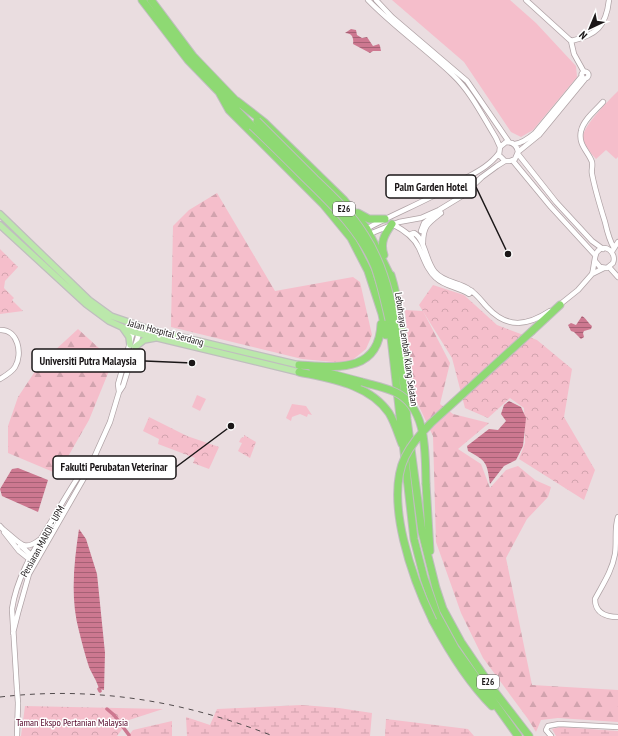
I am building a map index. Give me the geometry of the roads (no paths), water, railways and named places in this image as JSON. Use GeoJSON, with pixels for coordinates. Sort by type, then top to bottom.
{"type":"FeatureCollection","features":[{"type":"Feature","properties":{"kind":"highway","name":"Lebuhraya Lembah Klang Selatan"},"geometry":{"type":"LineString","coordinates":[[142,0],[188,60],[219,92],[337,201],[357,224],[370,244],[380,264],[389,291],[392,320],[404,387],[422,532],[431,570],[443,608],[457,636],[495,692],[529,736]]}},
{"type":"Feature","properties":{"kind":"highway","name":"Lebuhraya Lembah Klang Selatan"},"geometry":{"type":"LineString","coordinates":[[151,0],[193,56],[237,101],[254,123]]}},
{"type":"Feature","properties":{"kind":"highway"},"geometry":{"type":"LineString","coordinates":[[219,92],[229,110],[323,204],[352,240],[368,271],[382,314],[392,356]]}},
{"type":"Feature","properties":{"kind":"highway"},"geometry":{"type":"LineString","coordinates":[[237,101],[251,111],[280,137],[336,191],[351,208],[368,231],[392,278]]}},
{"type":"Feature","properties":{"kind":"highway"},"geometry":{"type":"LineString","coordinates":[[351,208],[369,219],[385,219]]}},
{"type":"Feature","properties":{"kind":"highway"},"geometry":{"type":"LineString","coordinates":[[392,224],[383,239],[382,245],[392,278],[403,338],[406,370],[404,387]]}},
{"type":"Feature","properties":{"kind":"highway"},"geometry":{"type":"LineString","coordinates":[[507,720],[485,699],[452,653],[421,595],[411,566],[399,517],[398,486],[405,458],[416,438],[560,305]]}},
{"type":"Feature","properties":{"kind":"highway"},"geometry":{"type":"LineString","coordinates":[[299,368],[344,367],[363,360],[373,351],[378,343],[381,331],[382,314]]}},
{"type":"Feature","properties":{"kind":"highway","name":"Lebuhraya Lembah Klang Selatan"},"geometry":{"type":"LineString","coordinates":[[392,320],[392,356],[414,539],[424,578],[437,615],[455,648],[518,736]]}},
{"type":"Feature","properties":{"kind":"highway"},"geometry":{"type":"LineString","coordinates":[[299,368],[362,382],[394,392],[411,405],[419,420],[424,437],[431,570]]}},
{"type":"Feature","properties":{"kind":"highway"},"geometry":{"type":"LineString","coordinates":[[299,368],[349,384],[366,392],[388,413],[394,423],[404,452]]}},
{"type":"Feature","properties":{"kind":"main road","name":"Jalan Hospital Serdang"},"geometry":{"type":"LineString","coordinates":[[0,214],[89,300],[111,316],[141,327],[299,368]]}},
{"type":"Feature","properties":{"kind":"main road","name":"Jalan Hospital Serdang"},"geometry":{"type":"LineString","coordinates":[[0,225],[86,304],[104,318],[121,327],[155,338],[299,368]]}},
{"type":"Feature","properties":{"kind":"main road"},"geometry":{"type":"LineString","coordinates":[[121,327],[129,337],[132,346],[144,340],[155,338]]}},
{"type":"Feature","properties":{"kind":"street"},"geometry":{"type":"LineString","coordinates":[[352,240],[385,219],[444,192],[475,174],[495,158],[499,153],[500,147],[479,111],[457,80],[368,0]]}},
{"type":"Feature","properties":{"kind":"street"},"geometry":{"type":"LineString","coordinates":[[376,0],[392,17],[466,80],[509,142]]}},
{"type":"Feature","properties":{"kind":"street"},"geometry":{"type":"LineString","coordinates":[[526,0],[571,40],[574,54],[584,76]]}},
{"type":"Feature","properties":{"kind":"street"},"geometry":{"type":"LineString","coordinates":[[571,40],[584,38],[597,30],[602,24],[609,0]]}},
{"type":"Feature","properties":{"kind":"street"},"geometry":{"type":"LineString","coordinates":[[500,147],[504,143],[509,142],[518,144],[535,133],[584,76]]}},
{"type":"Feature","properties":{"kind":"street"},"geometry":{"type":"LineString","coordinates":[[512,161],[518,153],[539,135],[584,76]]}},
{"type":"Feature","properties":{"kind":"street"},"geometry":{"type":"LineString","coordinates":[[603,102],[586,121],[581,129],[580,138],[583,147],[591,159],[593,166],[591,172],[613,250],[614,260],[618,267]]}},
{"type":"Feature","properties":{"kind":"street"},"geometry":{"type":"LineString","coordinates":[[515,144],[518,153],[539,182],[592,241],[603,249]]}},
{"type":"Feature","properties":{"kind":"street"},"geometry":{"type":"LineString","coordinates":[[499,153],[501,158],[505,161]]}},
{"type":"Feature","properties":{"kind":"street"},"geometry":{"type":"LineString","coordinates":[[421,241],[421,229],[424,223],[462,196],[482,177],[505,161],[512,161],[551,207],[595,255],[592,274]]}},
{"type":"Feature","properties":{"kind":"street"},"geometry":{"type":"LineString","coordinates":[[368,231],[440,212]]}},
{"type":"Feature","properties":{"kind":"street"},"geometry":{"type":"LineString","coordinates":[[423,247],[425,228],[440,212]]}},
{"type":"Feature","properties":{"kind":"street"},"geometry":{"type":"LineString","coordinates":[[392,224],[412,238],[419,246],[428,265],[436,274],[471,292],[495,314],[508,322],[529,322],[538,319],[560,305],[592,274],[606,268],[614,260]]}},
{"type":"Feature","properties":{"kind":"street"},"geometry":{"type":"LineString","coordinates":[[412,238],[411,234],[415,233],[421,241],[428,265]]}},
{"type":"Feature","properties":{"kind":"street"},"geometry":{"type":"LineString","coordinates":[[613,250],[618,242]]}},
{"type":"Feature","properties":{"kind":"street"},"geometry":{"type":"LineString","coordinates":[[595,255],[598,251],[603,249],[613,250]]}},
{"type":"Feature","properties":{"kind":"street"},"geometry":{"type":"LineString","coordinates":[[595,262],[600,267],[606,268],[618,276]]}},
{"type":"Feature","properties":{"kind":"street","name":"Persiaran MARDI - UPM"},"geometry":{"type":"LineString","coordinates":[[135,325],[136,333]]}},
{"type":"Feature","properties":{"kind":"street","name":"Persiaran MARDI - UPM"},"geometry":{"type":"LineString","coordinates":[[13,633],[26,582],[32,567],[88,471],[110,422],[119,392],[118,384],[136,333],[141,327]]}},
{"type":"Feature","properties":{"kind":"street"},"geometry":{"type":"LineString","coordinates":[[0,330],[7,330],[15,337],[18,347],[15,367],[12,371],[0,379]]}},
{"type":"Feature","properties":{"kind":"street","name":"Persiaran MARDI - UPM"},"geometry":{"type":"LineString","coordinates":[[17,736],[18,703],[12,609],[14,598],[24,571],[42,538],[84,468],[94,456]]}},
{"type":"Feature","properties":{"kind":"street"},"geometry":{"type":"LineString","coordinates":[[618,517],[615,554],[612,568],[595,599],[597,609],[601,613],[606,616],[618,617]]}},
{"type":"Feature","properties":{"kind":"street"},"geometry":{"type":"LineString","coordinates":[[1,528],[20,545],[28,546],[34,544],[42,538]]}},
{"type":"Feature","properties":{"kind":"street"},"geometry":{"type":"LineString","coordinates":[[1,528],[20,551],[24,561],[24,571]]}},
{"type":"Feature","properties":{"kind":"street"},"geometry":{"type":"LineString","coordinates":[[9,534],[31,558],[32,567]]}},
{"type":"Feature","properties":{"kind":"street"},"geometry":{"type":"LineString","coordinates":[[20,551],[31,558]]}},
{"type":"Feature","properties":{"kind":"street"},"geometry":{"type":"LineString","coordinates":[[31,558],[39,555]]}},
{"type":"Feature","properties":{"kind":"street"},"geometry":{"type":"LineString","coordinates":[[551,736],[546,730],[548,726],[559,724],[618,727]]}},
{"type":"Feature","properties":{"kind":"waterway"},"geometry":{"type":"LineString","coordinates":[[107,709],[114,715],[129,735]]}},
{"type":"Feature","properties":{"kind":"railway"},"geometry":{"type":"LineString","coordinates":[[0,697],[35,694],[70,694],[105,695],[139,699],[173,705],[206,714],[273,736]]}},
{"type":"Feature","properties":{"kind":"place","name":"Palm Garden Hotel"},"geometry":{"type":"Point","coordinates":[508,254]}},
{"type":"Feature","properties":{"kind":"place","name":"Universiti Putra Malaysia"},"geometry":{"type":"Point","coordinates":[192,363]}},
{"type":"Feature","properties":{"kind":"place","name":"Fakulti Perubatan Veterinar"},"geometry":{"type":"Point","coordinates":[231,426]}},
{"type":"Feature","properties":{"kind":"park label","name":"Taman Ekspo Pertanian Malaysia"},"geometry":{"type":"Point","coordinates":[72,722]}}]}
